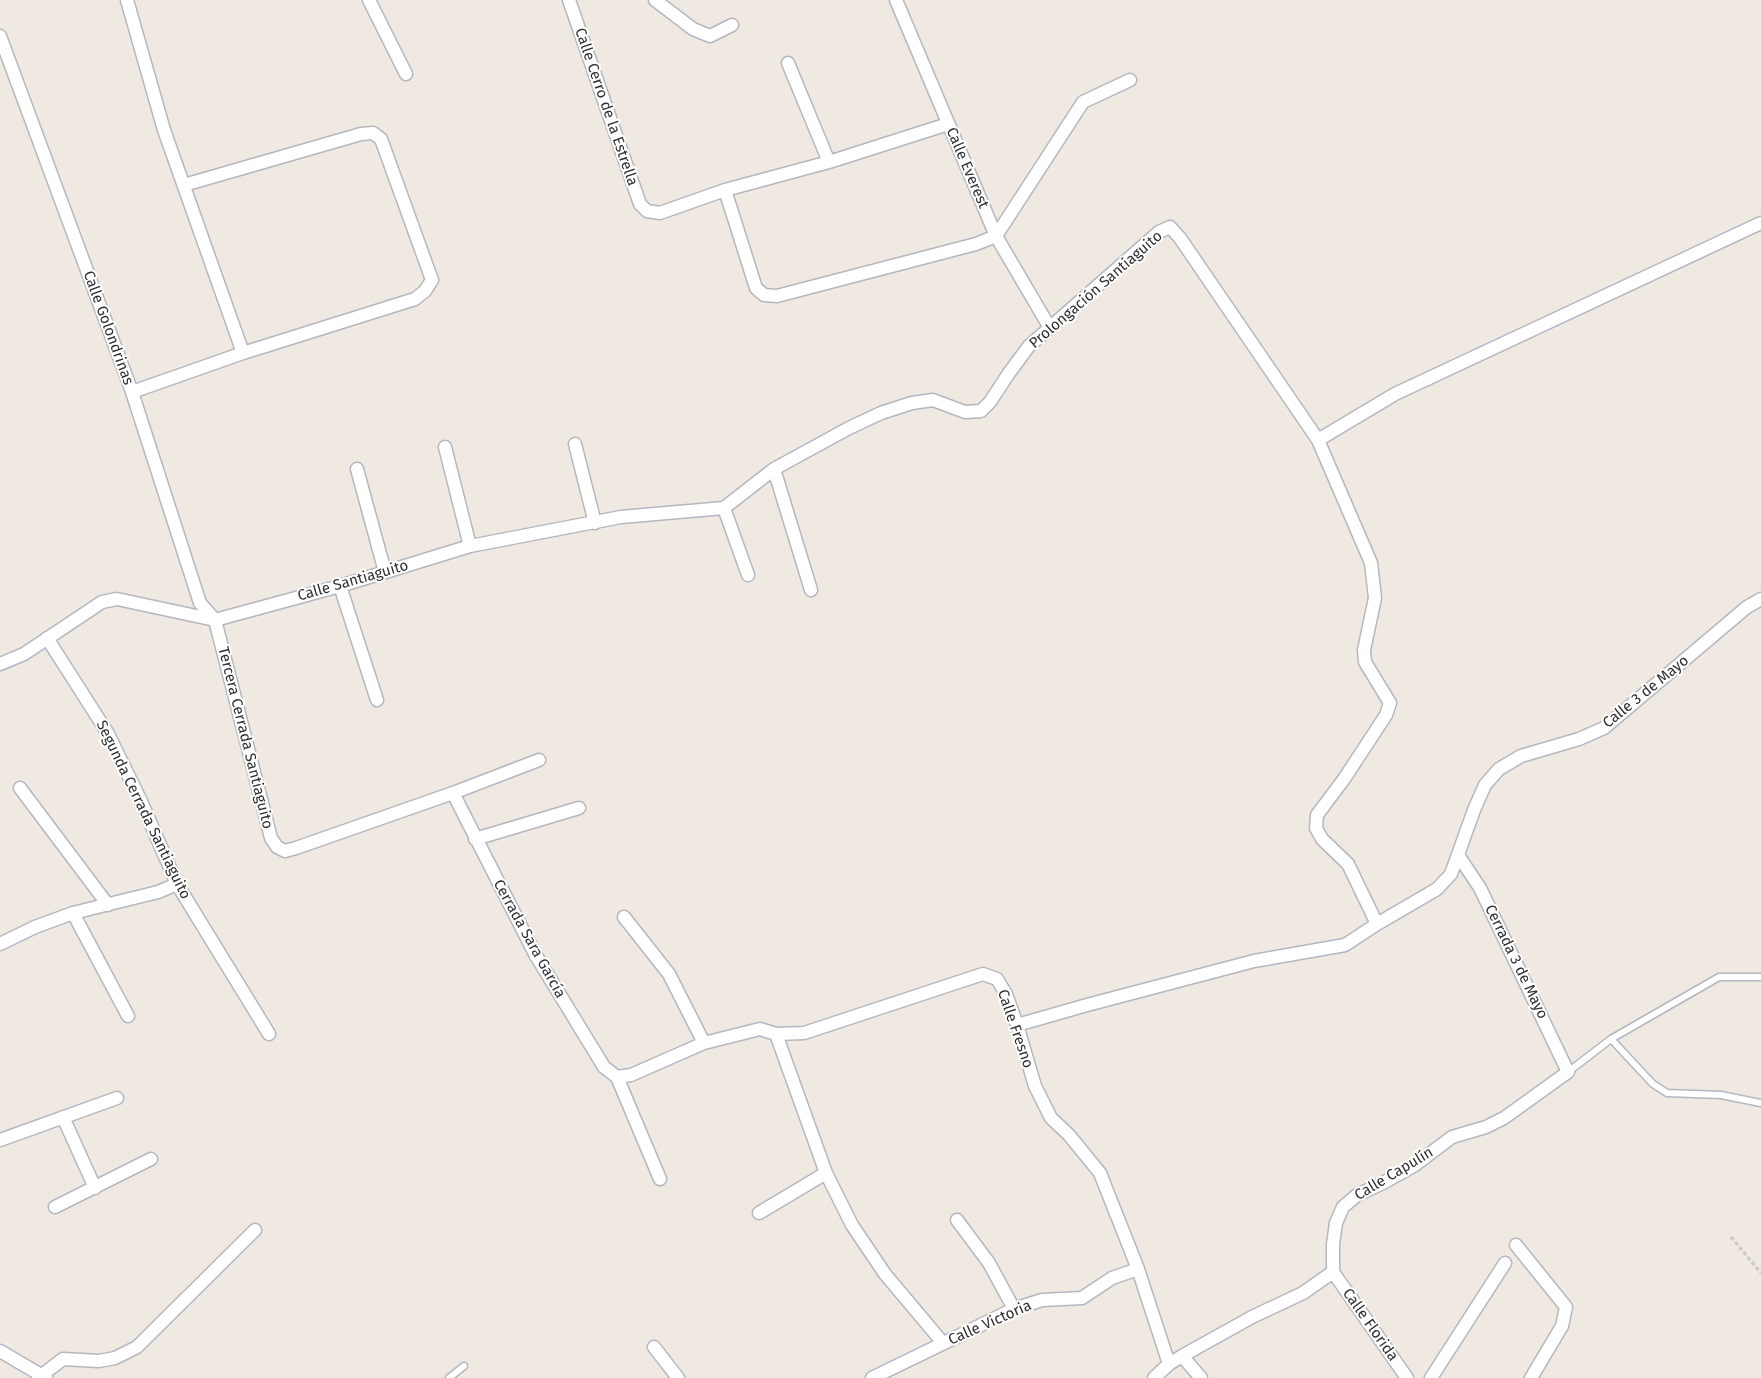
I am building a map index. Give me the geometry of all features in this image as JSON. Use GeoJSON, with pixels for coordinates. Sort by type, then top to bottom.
{"type":"FeatureCollection","features":[{"type":"Feature","properties":{"kind":"street"},"geometry":{"type":"LineString","coordinates":[[127,0],[164,130],[243,353]]}},
{"type":"Feature","properties":{"kind":"street"},"geometry":{"type":"LineString","coordinates":[[369,0],[406,74]]}},
{"type":"Feature","properties":{"kind":"street","name":"Calle Cerro de la Estrella"},"geometry":{"type":"LineString","coordinates":[[569,0],[640,204],[647,211],[660,213],[725,190]]}},
{"type":"Feature","properties":{"kind":"street"},"geometry":{"type":"LineString","coordinates":[[655,0],[693,29],[710,36],[732,25]]}},
{"type":"Feature","properties":{"kind":"street","name":"Calle Everest"},"geometry":{"type":"LineString","coordinates":[[896,0],[996,236],[1050,328]]}},
{"type":"Feature","properties":{"kind":"street","name":"Calle Golondrinas"},"geometry":{"type":"LineString","coordinates":[[0,36],[132,392],[200,603],[215,620]]}},
{"type":"Feature","properties":{"kind":"street"},"geometry":{"type":"LineString","coordinates":[[788,63],[829,162]]}},
{"type":"Feature","properties":{"kind":"street"},"geometry":{"type":"LineString","coordinates":[[948,124],[829,162],[725,190],[756,288],[764,295],[777,296],[787,294],[976,244],[996,236],[1082,102],[1130,80]]}},
{"type":"Feature","properties":{"kind":"street"},"geometry":{"type":"LineString","coordinates":[[132,392],[243,353],[414,299],[425,291],[432,280],[380,139],[373,133],[361,134],[184,185]]}},
{"type":"Feature","properties":{"kind":"street"},"geometry":{"type":"LineString","coordinates":[[1377,924],[1348,864],[1322,839],[1316,828],[1317,815],[1344,779],[1386,715],[1390,703],[1365,662],[1364,650],[1375,598],[1371,563],[1318,440],[1395,394],[1761,223]]}},
{"type":"Feature","properties":{"kind":"street","name":"Prolongación Santiaguito"},"geometry":{"type":"LineString","coordinates":[[724,508],[774,469],[882,413],[912,403],[933,400],[965,412],[981,410],[990,402],[1009,372],[1029,346],[1159,232],[1170,227],[1180,238],[1318,440]]}},
{"type":"Feature","properties":{"kind":"street"},"geometry":{"type":"LineString","coordinates":[[575,444],[595,523]]}},
{"type":"Feature","properties":{"kind":"street"},"geometry":{"type":"LineString","coordinates":[[446,447],[470,546]]}},
{"type":"Feature","properties":{"kind":"street"},"geometry":{"type":"LineString","coordinates":[[357,469],[385,572]]}},
{"type":"Feature","properties":{"kind":"street"},"geometry":{"type":"LineString","coordinates":[[774,469],[811,590]]}},
{"type":"Feature","properties":{"kind":"street"},"geometry":{"type":"LineString","coordinates":[[724,508],[748,575]]}},
{"type":"Feature","properties":{"kind":"street","name":"Calle Santiaguito"},"geometry":{"type":"LineString","coordinates":[[0,664],[24,654],[102,602],[117,599],[215,620],[340,586],[470,546],[621,517],[724,508]]}},
{"type":"Feature","properties":{"kind":"street"},"geometry":{"type":"LineString","coordinates":[[340,586],[377,700]]}},
{"type":"Feature","properties":{"kind":"street","name":"Calle 3 de Mayo"},"geometry":{"type":"LineString","coordinates":[[1018,1025],[1254,961],[1344,945],[1437,889],[1451,874],[1485,785],[1499,769],[1521,756],[1579,739],[1604,728],[1747,607],[1761,599]]}},
{"type":"Feature","properties":{"kind":"street","name":"Tercera Cerrada Santiaguito"},"geometry":{"type":"LineString","coordinates":[[215,620],[271,838],[277,847],[285,851],[453,793]]}},
{"type":"Feature","properties":{"kind":"street","name":"Segunda Cerrada Santiaguito"},"geometry":{"type":"LineString","coordinates":[[47,638],[107,732],[140,800],[177,884],[269,1034]]}},
{"type":"Feature","properties":{"kind":"street"},"geometry":{"type":"LineString","coordinates":[[453,793],[539,760]]}},
{"type":"Feature","properties":{"kind":"street"},"geometry":{"type":"LineString","coordinates":[[20,788],[108,905]]}},
{"type":"Feature","properties":{"kind":"street","name":"Cerrada Sara García"},"geometry":{"type":"LineString","coordinates":[[453,793],[535,954],[604,1067],[616,1077],[660,1179]]}},
{"type":"Feature","properties":{"kind":"street"},"geometry":{"type":"LineString","coordinates":[[476,840],[579,808]]}},
{"type":"Feature","properties":{"kind":"street","name":"Cerrada 3 de Mayo"},"geometry":{"type":"LineString","coordinates":[[1458,855],[1480,888],[1568,1072]]}},
{"type":"Feature","properties":{"kind":"street"},"geometry":{"type":"LineString","coordinates":[[0,944],[35,927],[73,913],[158,892],[177,884]]}},
{"type":"Feature","properties":{"kind":"street"},"geometry":{"type":"LineString","coordinates":[[73,913],[128,1016]]}},
{"type":"Feature","properties":{"kind":"street"},"geometry":{"type":"LineString","coordinates":[[624,917],[669,974],[704,1043]]}},
{"type":"Feature","properties":{"kind":"street","name":"Calle Fresno"},"geometry":{"type":"LineString","coordinates":[[616,1077],[631,1075],[704,1043],[760,1029],[776,1034],[804,1033],[983,974],[997,979],[1006,994],[1018,1025],[1035,1086],[1051,1118],[1069,1135],[1100,1173],[1138,1269],[1168,1364]]}},
{"type":"Feature","properties":{"kind":"street"},"geometry":{"type":"LineString","coordinates":[[776,1034],[826,1173],[852,1226],[880,1266],[944,1343]]}},
{"type":"Feature","properties":{"kind":"street","name":"Calle Capulín"},"geometry":{"type":"LineString","coordinates":[[1333,1272],[1333,1244],[1336,1223],[1343,1206],[1357,1195],[1415,1165],[1452,1137],[1486,1128],[1504,1118],[1568,1072]]}},
{"type":"Feature","properties":{"kind":"street"},"geometry":{"type":"LineString","coordinates":[[0,1140],[116,1098]]}},
{"type":"Feature","properties":{"kind":"street"},"geometry":{"type":"LineString","coordinates":[[63,1117],[95,1188]]}},
{"type":"Feature","properties":{"kind":"street"},"geometry":{"type":"LineString","coordinates":[[55,1207],[150,1159]]}},
{"type":"Feature","properties":{"kind":"street"},"geometry":{"type":"LineString","coordinates":[[759,1213],[826,1173]]}},
{"type":"Feature","properties":{"kind":"street"},"geometry":{"type":"LineString","coordinates":[[957,1220],[990,1263],[1014,1309]]}},
{"type":"Feature","properties":{"kind":"street"},"geometry":{"type":"LineString","coordinates":[[0,1351],[42,1377],[63,1359],[98,1361],[115,1358],[137,1347],[254,1230]]}},
{"type":"Feature","properties":{"kind":"street"},"geometry":{"type":"LineString","coordinates":[[1516,1246],[1566,1307],[1562,1326],[1532,1378]]}},
{"type":"Feature","properties":{"kind":"street"},"geometry":{"type":"LineString","coordinates":[[1431,1378],[1505,1262]]}},
{"type":"Feature","properties":{"kind":"street","name":"Calle Victoria"},"geometry":{"type":"LineString","coordinates":[[872,1378],[1014,1309],[1042,1300],[1082,1298],[1112,1278],[1138,1269]]}},
{"type":"Feature","properties":{"kind":"street"},"geometry":{"type":"LineString","coordinates":[[1154,1378],[1168,1364],[1252,1317],[1303,1293],[1333,1272]]}},
{"type":"Feature","properties":{"kind":"street","name":"Calle Florida"},"geometry":{"type":"LineString","coordinates":[[1333,1272],[1407,1378]]}},
{"type":"Feature","properties":{"kind":"street"},"geometry":{"type":"LineString","coordinates":[[654,1347],[678,1378]]}},
{"type":"Feature","properties":{"kind":"street"},"geometry":{"type":"LineString","coordinates":[[1182,1356],[1201,1378]]}},
{"type":"Feature","properties":{"kind":"lane","name":"Calle Capulín"},"geometry":{"type":"LineString","coordinates":[[1568,1072],[1610,1039],[1719,977],[1761,977]]}},
{"type":"Feature","properties":{"kind":"lane"},"geometry":{"type":"LineString","coordinates":[[1610,1039],[1653,1084],[1667,1093],[1721,1095],[1761,1103]]}},
{"type":"Feature","properties":{"kind":"lane"},"geometry":{"type":"LineString","coordinates":[[448,1378],[464,1366]]}},
{"type":"Feature","properties":{"kind":"path"},"geometry":{"type":"LineString","coordinates":[[1731,1237],[1761,1273]]}}]}
